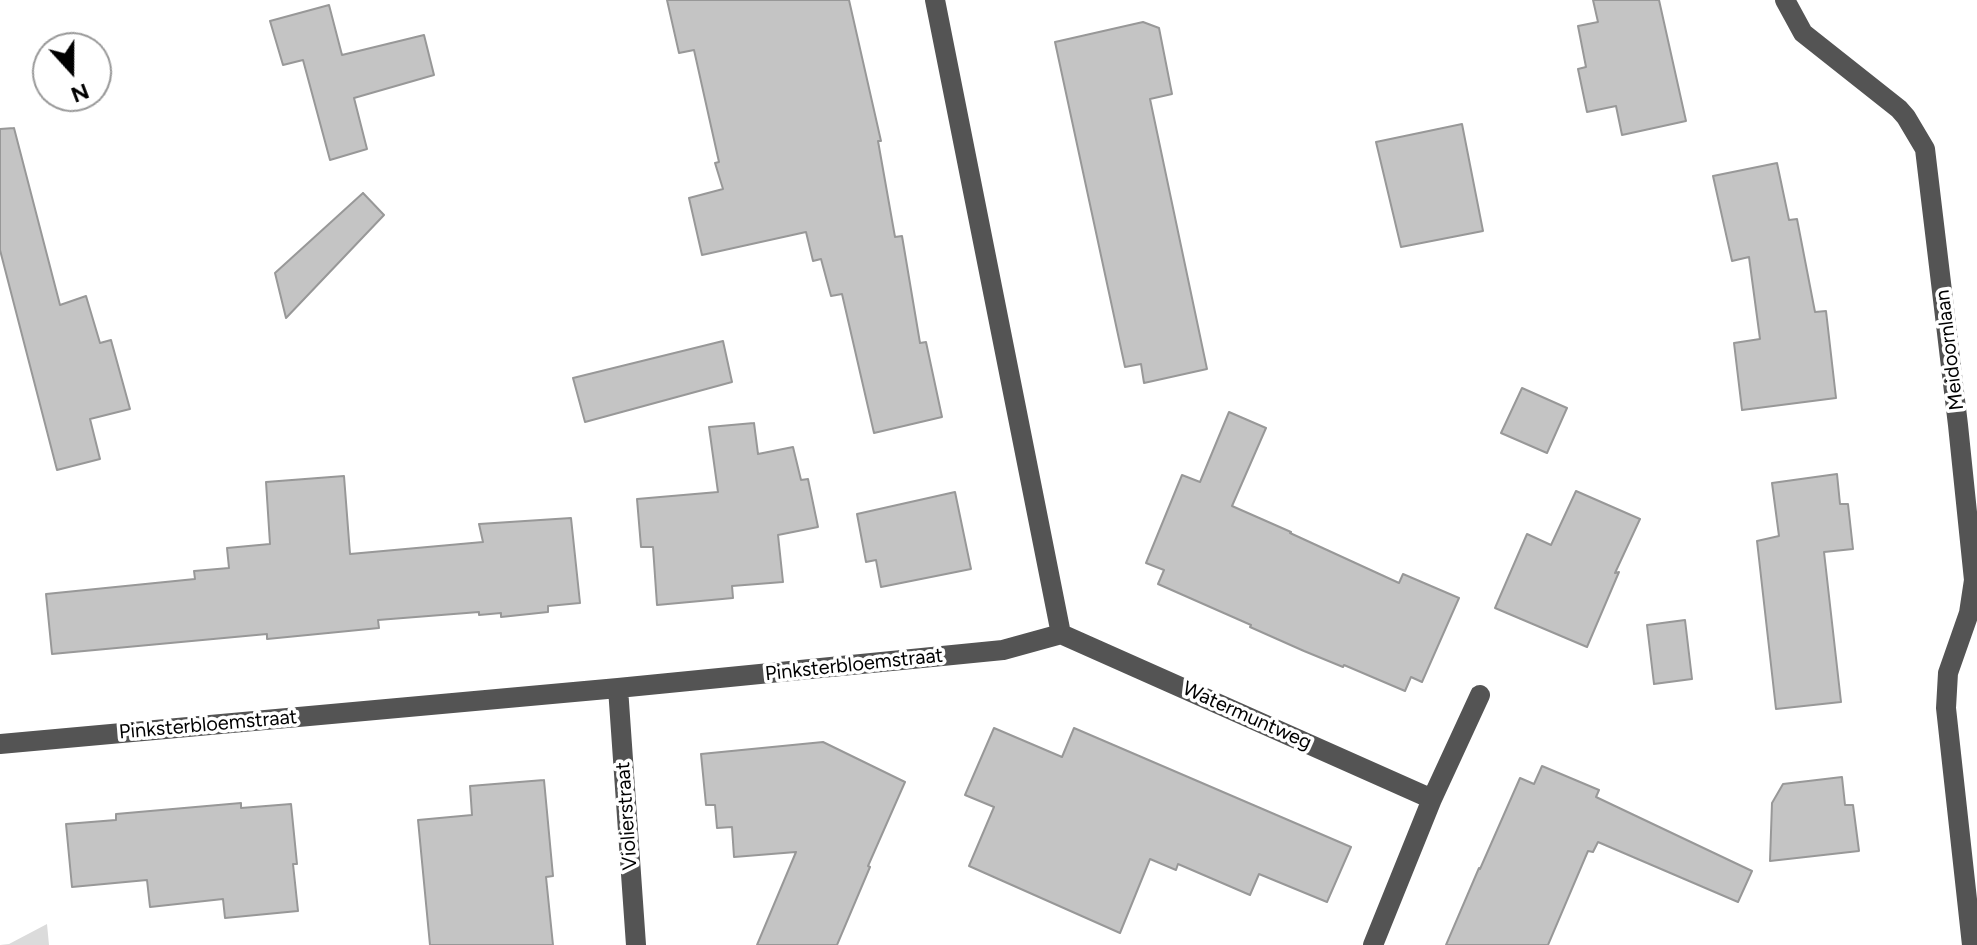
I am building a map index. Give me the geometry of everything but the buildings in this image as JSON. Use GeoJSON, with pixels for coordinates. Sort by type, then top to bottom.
{"type":"FeatureCollection","features":[{"type":"Feature","properties":{"kind":"street"},"geometry":{"type":"LineString","coordinates":[[935,0],[1061,634]]}},
{"type":"Feature","properties":{"kind":"street","name":"Meidoornlaan"},"geometry":{"type":"LineString","coordinates":[[1785,0],[1803,33],[1899,109],[1925,149],[1968,424],[1974,580],[1969,613],[1948,673],[1946,708],[1972,945]]}},
{"type":"Feature","properties":{"kind":"street","name":"Pinksterbloemstraat"},"geometry":{"type":"LineString","coordinates":[[0,744],[1003,650],[1061,634]]}},
{"type":"Feature","properties":{"kind":"street","name":"Watermuntweg"},"geometry":{"type":"LineString","coordinates":[[1061,634],[1432,799]]}},
{"type":"Feature","properties":{"kind":"street","name":"Violierstraat"},"geometry":{"type":"LineString","coordinates":[[618,688],[636,945]]}},
{"type":"Feature","properties":{"kind":"street"},"geometry":{"type":"LineString","coordinates":[[1373,945],[1432,799],[1480,695]]}},
{"type":"Feature","properties":{"kind":"shaded area"},"geometry":{"type":"Polygon","coordinates":[[[47,924],[49,945],[0,945],[9,944],[47,924]]]}}]}
